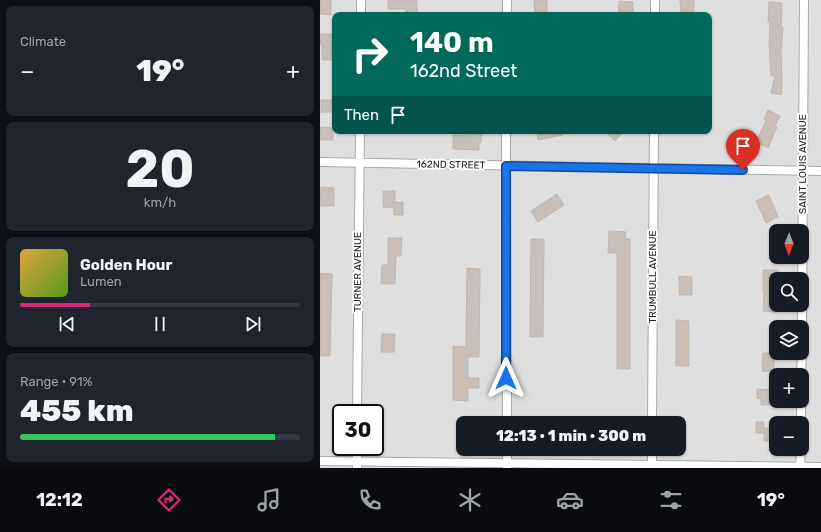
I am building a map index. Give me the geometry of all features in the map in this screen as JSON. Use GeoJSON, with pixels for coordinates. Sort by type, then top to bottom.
{"type":"FeatureCollection","features":[{"type":"Feature","properties":{"kind":"street"},"geometry":{"type":"LineString","coordinates":[[360,12],[361,0]]}},
{"type":"Feature","properties":{"kind":"street"},"geometry":{"type":"LineString","coordinates":[[507,0],[507,12]]}},
{"type":"Feature","properties":{"kind":"street"},"geometry":{"type":"LineString","coordinates":[[655,0],[655,12]]}},
{"type":"Feature","properties":{"kind":"street","name":"SAINT LOUIS AVENUE"},"geometry":{"type":"LineString","coordinates":[[802,320],[804,0]]}},
{"type":"Feature","properties":{"kind":"street","name":"TURNER AVENUE"},"geometry":{"type":"LineString","coordinates":[[357,404],[360,134]]}},
{"type":"Feature","properties":{"kind":"street"},"geometry":{"type":"LineString","coordinates":[[506,134],[506,416]]}},
{"type":"Feature","properties":{"kind":"street","name":"TRUMBULL AVENUE"},"geometry":{"type":"LineString","coordinates":[[652,416],[654,134]]}},
{"type":"Feature","properties":{"kind":"street","name":"162ND STREET"},"geometry":{"type":"LineString","coordinates":[[320,162],[821,171]]}},
{"type":"Feature","properties":{"kind":"street"},"geometry":{"type":"LineString","coordinates":[[800,467],[801,456]]}},
{"type":"Feature","properties":{"kind":"street"},"geometry":{"type":"LineString","coordinates":[[320,461],[357,464],[821,467]]}},
{"type":"Feature","properties":{"kind":"shaded area"},"geometry":{"type":"Polygon","coordinates":[[[320,0],[821,0],[821,468],[320,468],[320,0]]]}},
{"type":"Feature","properties":{"kind":"building"},"geometry":{"type":"Polygon","coordinates":[[[320,0],[331,0],[331,15],[320,14],[320,0]]]}},
{"type":"Feature","properties":{"kind":"building"},"geometry":{"type":"Polygon","coordinates":[[[388,0],[417,0],[417,12],[406,12],[406,9],[388,9],[388,0]]]}},
{"type":"Feature","properties":{"kind":"building"},"geometry":{"type":"Polygon","coordinates":[[[534,0],[547,0],[547,12],[535,12],[534,0]]]}},
{"type":"Feature","properties":{"kind":"building"},"geometry":{"type":"Polygon","coordinates":[[[680,0],[694,0],[694,12],[681,12],[680,0]]]}},
{"type":"Feature","properties":{"kind":"building"},"geometry":{"type":"Polygon","coordinates":[[[619,1],[633,2],[633,12],[618,12],[619,1]]]}},
{"type":"Feature","properties":{"kind":"building"},"geometry":{"type":"Polygon","coordinates":[[[769,2],[782,3],[781,27],[783,27],[781,52],[781,95],[771,93],[775,76],[771,76],[769,44],[770,22],[768,22],[769,2]]]}},
{"type":"Feature","properties":{"kind":"building"},"geometry":{"type":"Polygon","coordinates":[[[320,34],[332,34],[332,60],[322,60],[322,44],[320,44],[320,34]]]}},
{"type":"Feature","properties":{"kind":"building"},"geometry":{"type":"Polygon","coordinates":[[[321,100],[332,100],[332,112],[321,112],[321,100]]]}},
{"type":"Feature","properties":{"kind":"building"},"geometry":{"type":"Polygon","coordinates":[[[768,110],[780,116],[768,148],[756,142],[766,121],[764,119],[768,110]]]}},
{"type":"Feature","properties":{"kind":"building"},"geometry":{"type":"Polygon","coordinates":[[[320,127],[332,128],[333,140],[320,140],[320,127]]]}},
{"type":"Feature","properties":{"kind":"building"},"geometry":{"type":"Polygon","coordinates":[[[482,134],[479,150],[453,149],[453,135],[482,134]]]}},
{"type":"Feature","properties":{"kind":"building"},"geometry":{"type":"Polygon","coordinates":[[[537,134],[563,134],[563,135],[538,140],[537,134]]]}},
{"type":"Feature","properties":{"kind":"building"},"geometry":{"type":"Polygon","coordinates":[[[607,134],[622,134],[615,141],[607,134]]]}},
{"type":"Feature","properties":{"kind":"building"},"geometry":{"type":"Polygon","coordinates":[[[321,187],[334,188],[334,206],[320,206],[321,187]]]}},
{"type":"Feature","properties":{"kind":"building"},"geometry":{"type":"Polygon","coordinates":[[[383,191],[395,191],[395,202],[403,202],[403,215],[394,215],[394,208],[383,207],[383,191]]]}},
{"type":"Feature","properties":{"kind":"building"},"geometry":{"type":"Polygon","coordinates":[[[557,194],[564,205],[538,222],[531,211],[557,194]]]}},
{"type":"Feature","properties":{"kind":"building"},"geometry":{"type":"Polygon","coordinates":[[[769,195],[778,217],[766,223],[756,201],[769,195]]]}},
{"type":"Feature","properties":{"kind":"building"},"geometry":{"type":"Polygon","coordinates":[[[609,231],[626,232],[625,239],[630,239],[630,369],[617,369],[617,253],[608,253],[609,231]]]}},
{"type":"Feature","properties":{"kind":"building"},"geometry":{"type":"Polygon","coordinates":[[[388,238],[402,238],[401,256],[396,256],[395,284],[381,284],[382,265],[388,265],[388,238]]]}},
{"type":"Feature","properties":{"kind":"building"},"geometry":{"type":"Polygon","coordinates":[[[531,239],[544,239],[543,337],[530,337],[531,239]]]}},
{"type":"Feature","properties":{"kind":"building"},"geometry":{"type":"Polygon","coordinates":[[[467,268],[480,269],[479,357],[468,357],[468,378],[479,378],[479,388],[468,388],[468,401],[453,400],[453,346],[466,347],[467,268]]]}},
{"type":"Feature","properties":{"kind":"building"},"geometry":{"type":"Polygon","coordinates":[[[763,270],[778,270],[778,272],[769,272],[769,311],[763,311],[763,270]]]}},
{"type":"Feature","properties":{"kind":"building"},"geometry":{"type":"Polygon","coordinates":[[[320,273],[332,274],[330,356],[320,356],[320,273]]]}},
{"type":"Feature","properties":{"kind":"building"},"geometry":{"type":"Polygon","coordinates":[[[679,276],[692,277],[692,295],[679,295],[679,276]]]}},
{"type":"Feature","properties":{"kind":"building"},"geometry":{"type":"Polygon","coordinates":[[[676,320],[689,321],[689,366],[676,366],[676,320]]]}},
{"type":"Feature","properties":{"kind":"building"},"geometry":{"type":"Polygon","coordinates":[[[382,334],[395,334],[394,352],[381,352],[382,334]]]}},
{"type":"Feature","properties":{"kind":"building"},"geometry":{"type":"Polygon","coordinates":[[[763,353],[769,353],[769,360],[774,360],[774,368],[769,368],[769,372],[762,371],[763,353]]]}},
{"type":"Feature","properties":{"kind":"building"},"geometry":{"type":"Polygon","coordinates":[[[757,389],[769,390],[769,405],[761,405],[761,399],[757,398],[757,389]]]}},
{"type":"Feature","properties":{"kind":"building"},"geometry":{"type":"Polygon","coordinates":[[[756,422],[764,422],[764,428],[769,428],[769,441],[764,441],[764,433],[756,433],[756,422]]]}},
{"type":"Feature","properties":{"kind":"route"},"geometry":{"type":"LineString","coordinates":[[506,378],[506,166],[743,170]]}}]}
